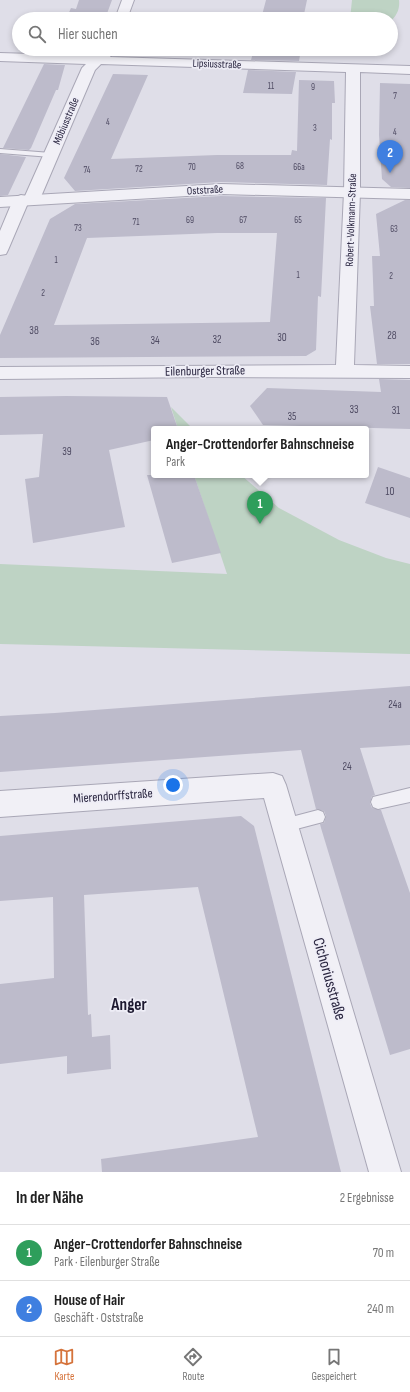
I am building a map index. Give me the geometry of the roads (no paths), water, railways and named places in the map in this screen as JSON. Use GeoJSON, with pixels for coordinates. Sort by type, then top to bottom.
{"type":"FeatureCollection","features":[{"type":"Feature","properties":{"kind":"street"},"geometry":{"type":"LineString","coordinates":[[124,12],[128,0]]}},
{"type":"Feature","properties":{"kind":"street","name":"Möbiusstraße"},"geometry":{"type":"LineString","coordinates":[[0,250],[51,155],[89,68],[103,56]]}},
{"type":"Feature","properties":{"kind":"street","name":"Lipsiusstraße"},"geometry":{"type":"LineString","coordinates":[[0,57],[410,70]]}},
{"type":"Feature","properties":{"kind":"street","name":"Robert-Volkmann-Straße"},"geometry":{"type":"LineString","coordinates":[[345,370],[352,192],[353,69]]}},
{"type":"Feature","properties":{"kind":"street","name":"Oststraße"},"geometry":{"type":"LineString","coordinates":[[0,202],[221,189],[410,194]]}},
{"type":"Feature","properties":{"kind":"street","name":"Eilenburger Straße"},"geometry":{"type":"LineString","coordinates":[[0,373],[345,370],[410,372]]}},
{"type":"Feature","properties":{"kind":"street","name":"Mierendorffstraße"},"geometry":{"type":"LineString","coordinates":[[0,804],[273,785]]}},
{"type":"Feature","properties":{"kind":"street","name":"Cichoriusstraße"},"geometry":{"type":"LineString","coordinates":[[273,785],[385,1172]]}},
{"type":"Feature","properties":{"kind":"lane"},"geometry":{"type":"LineString","coordinates":[[0,151],[51,155]]}},
{"type":"Feature","properties":{"kind":"lane"},"geometry":{"type":"LineString","coordinates":[[378,802],[410,795]]}},
{"type":"Feature","properties":{"kind":"lane"},"geometry":{"type":"LineString","coordinates":[[285,825],[318,817]]}},
{"type":"Feature","properties":{"kind":"place","name":"House of Hair"},"geometry":{"type":"Point","coordinates":[390,173]}},
{"type":"Feature","properties":{"kind":"place","name":"Anger-Crottendorfer Bahnschneise"},"geometry":{"type":"Point","coordinates":[260,524]}},
{"type":"Feature","properties":{"kind":"district","name":"Anger"},"geometry":{"type":"Point","coordinates":[129,1005]}}]}
